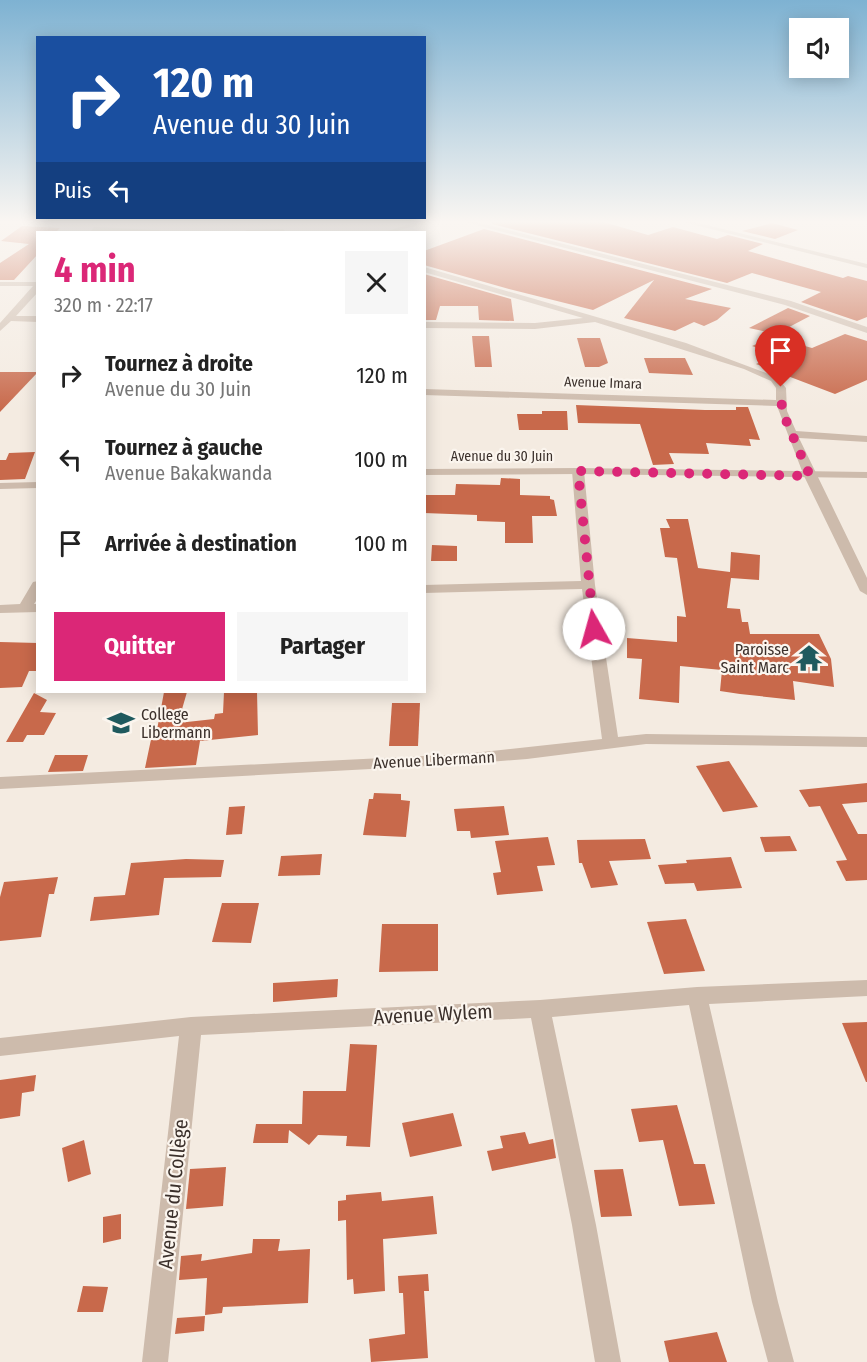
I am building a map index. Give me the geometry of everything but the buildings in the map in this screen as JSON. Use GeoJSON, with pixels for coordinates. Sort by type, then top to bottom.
{"type":"FeatureCollection","features":[{"type":"Feature","properties":{"kind":"street"},"geometry":{"type":"LineString","coordinates":[[480,285],[600,318],[715,355],[761,373],[779,383],[780,403],[792,434],[810,476],[867,591]]}},
{"type":"Feature","properties":{"kind":"street"},"geometry":{"type":"LineString","coordinates":[[715,285],[788,303],[867,330]]}},
{"type":"Feature","properties":{"kind":"street"},"geometry":{"type":"LineString","coordinates":[[0,328],[36,287]]}},
{"type":"Feature","properties":{"kind":"street"},"geometry":{"type":"LineString","coordinates":[[9,318],[36,319]]}},
{"type":"Feature","properties":{"kind":"street"},"geometry":{"type":"LineString","coordinates":[[426,325],[535,326],[600,318]]}},
{"type":"Feature","properties":{"kind":"street","name":"Avenue Imara"},"geometry":{"type":"LineString","coordinates":[[426,392],[780,403]]}},
{"type":"Feature","properties":{"kind":"street"},"geometry":{"type":"LineString","coordinates":[[792,434],[867,439]]}},
{"type":"Feature","properties":{"kind":"street"},"geometry":{"type":"LineString","coordinates":[[578,471],[588,585],[611,743]]}},
{"type":"Feature","properties":{"kind":"street","name":"Avenue du 30 Juin"},"geometry":{"type":"LineString","coordinates":[[426,472],[578,471],[867,475]]}},
{"type":"Feature","properties":{"kind":"street"},"geometry":{"type":"LineString","coordinates":[[0,486],[36,485]]}},
{"type":"Feature","properties":{"kind":"street"},"geometry":{"type":"LineString","coordinates":[[426,590],[588,585]]}},
{"type":"Feature","properties":{"kind":"street"},"geometry":{"type":"LineString","coordinates":[[0,609],[31,608],[36,592]]}},
{"type":"Feature","properties":{"kind":"street","name":"Avenue Libermann"},"geometry":{"type":"LineString","coordinates":[[0,783],[475,758],[680,738],[867,742]]}},
{"type":"Feature","properties":{"kind":"street","name":"Avenue Wylem"},"geometry":{"type":"LineString","coordinates":[[0,1047],[191,1026],[540,1009],[697,996],[867,988]]}},
{"type":"Feature","properties":{"kind":"street"},"geometry":{"type":"LineString","coordinates":[[697,996],[765,1302],[781,1362]]}},
{"type":"Feature","properties":{"kind":"street"},"geometry":{"type":"LineString","coordinates":[[540,1009],[584,1225],[608,1362]]}},
{"type":"Feature","properties":{"kind":"street","name":"Avenue du Collège"},"geometry":{"type":"LineString","coordinates":[[154,1362],[191,1026]]}},
{"type":"Feature","properties":{"kind":"place","name":"Paroisse Saint Marc"},"geometry":{"type":"Point","coordinates":[809,658]}},
{"type":"Feature","properties":{"kind":"place","name":"College Libermann"},"geometry":{"type":"Point","coordinates":[121,723]}},
{"type":"Feature","properties":{"kind":"route"},"geometry":{"type":"LineString","coordinates":[[594,629],[578,471],[810,476],[782,411],[781,387]]}}]}
